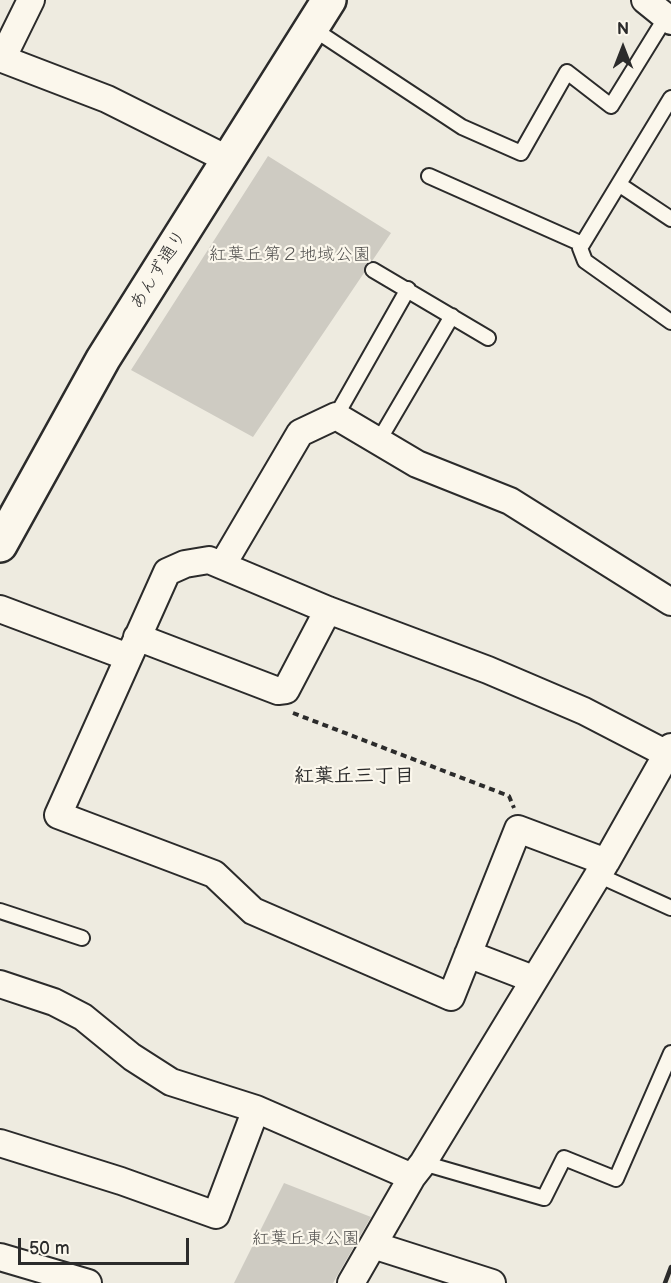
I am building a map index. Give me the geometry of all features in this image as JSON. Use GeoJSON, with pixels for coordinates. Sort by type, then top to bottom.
{"type":"FeatureCollection","features":[{"type":"Feature","properties":{"kind":"street"},"geometry":{"type":"LineString","coordinates":[[31,0],[1,59],[107,99],[229,160]]}},
{"type":"Feature","properties":{"kind":"street","name":"あんず通り"},"geometry":{"type":"LineString","coordinates":[[0,544],[103,359],[329,0]]}},
{"type":"Feature","properties":{"kind":"street"},"geometry":{"type":"LineString","coordinates":[[645,0],[668,19]]}},
{"type":"Feature","properties":{"kind":"street"},"geometry":{"type":"LineString","coordinates":[[223,564],[300,433],[336,416],[417,464],[510,501],[671,602]]}},
{"type":"Feature","properties":{"kind":"street"},"geometry":{"type":"LineString","coordinates":[[351,1283],[417,1170],[602,869],[670,752],[584,711],[488,670],[328,610],[223,564],[209,560],[185,564],[167,572],[58,815],[214,874],[229,886],[242,904],[253,911],[451,997],[518,829],[602,869]]}},
{"type":"Feature","properties":{"kind":"street"},"geometry":{"type":"LineString","coordinates":[[0,609],[278,691],[286,690],[328,610]]}},
{"type":"Feature","properties":{"kind":"street"},"geometry":{"type":"LineString","coordinates":[[468,954],[533,979]]}},
{"type":"Feature","properties":{"kind":"street"},"geometry":{"type":"LineString","coordinates":[[0,984],[54,1002],[83,1017],[132,1057],[171,1082],[256,1109],[417,1170]]}},
{"type":"Feature","properties":{"kind":"street"},"geometry":{"type":"LineString","coordinates":[[0,1143],[121,1181],[216,1215],[256,1109]]}},
{"type":"Feature","properties":{"kind":"street"},"geometry":{"type":"LineString","coordinates":[[373,1245],[492,1283]]}},
{"type":"Feature","properties":{"kind":"street"},"geometry":{"type":"LineString","coordinates":[[0,1257],[88,1283]]}},
{"type":"Feature","properties":{"kind":"lane"},"geometry":{"type":"LineString","coordinates":[[311,28],[462,127],[521,153],[567,72],[611,106],[668,19]]}},
{"type":"Feature","properties":{"kind":"lane"},"geometry":{"type":"LineString","coordinates":[[671,98],[667,115],[580,248],[585,261],[671,322]]}},
{"type":"Feature","properties":{"kind":"lane"},"geometry":{"type":"LineString","coordinates":[[429,176],[582,244]]}},
{"type":"Feature","properties":{"kind":"lane"},"geometry":{"type":"LineString","coordinates":[[620,184],[671,219]]}},
{"type":"Feature","properties":{"kind":"lane"},"geometry":{"type":"LineString","coordinates":[[373,270],[488,338]]}},
{"type":"Feature","properties":{"kind":"lane"},"geometry":{"type":"LineString","coordinates":[[336,416],[408,289]]}},
{"type":"Feature","properties":{"kind":"lane"},"geometry":{"type":"LineString","coordinates":[[378,442],[452,316]]}},
{"type":"Feature","properties":{"kind":"lane"},"geometry":{"type":"LineString","coordinates":[[602,869],[671,908]]}},
{"type":"Feature","properties":{"kind":"lane"},"geometry":{"type":"LineString","coordinates":[[0,910],[82,938]]}},
{"type":"Feature","properties":{"kind":"lane"},"geometry":{"type":"LineString","coordinates":[[417,1170],[544,1198],[564,1158],[616,1179],[671,1053]]}},
{"type":"Feature","properties":{"kind":"path"},"geometry":{"type":"LineString","coordinates":[[278,691],[282,707],[288,711],[510,796],[518,829]]}},
{"type":"Feature","properties":{"kind":"green space","name":"紅葉丘第２地域公園"},"geometry":{"type":"Polygon","coordinates":[[[268,156],[391,233],[253,437],[131,370],[268,156]]]}},
{"type":"Feature","properties":{"kind":"green space","name":"紅葉丘東公園"},"geometry":{"type":"Polygon","coordinates":[[[284,1183],[371,1217],[333,1283],[234,1283],[284,1183]]]}},
{"type":"Feature","properties":{"kind":"railway"},"geometry":{"type":"LineString","coordinates":[[665,1283],[671,1267]]}},
{"type":"Feature","properties":{"kind":"district","name":"紅葉丘三丁目"},"geometry":{"type":"Point","coordinates":[354,777]}}]}
